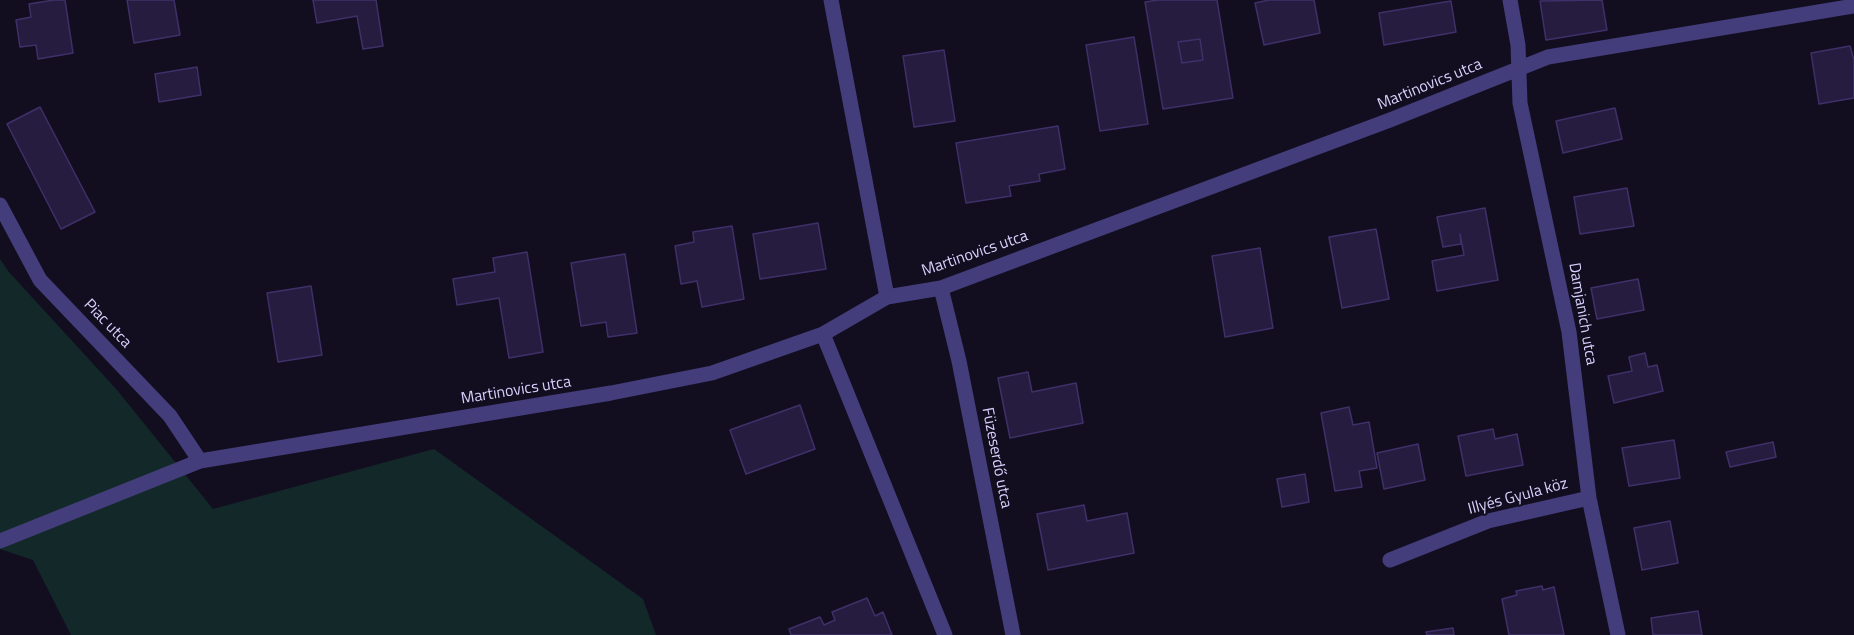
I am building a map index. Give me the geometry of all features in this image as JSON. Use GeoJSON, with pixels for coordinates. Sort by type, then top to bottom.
{"type":"FeatureCollection","features":[{"type":"Feature","properties":{"kind":"street"},"geometry":{"type":"LineString","coordinates":[[831,0],[887,297]]}},
{"type":"Feature","properties":{"kind":"street","name":"Damjanich utca"},"geometry":{"type":"LineString","coordinates":[[1510,0],[1518,45],[1520,103],[1569,332],[1589,498],[1618,635]]}},
{"type":"Feature","properties":{"kind":"street","name":"Martinovics utca"},"geometry":{"type":"LineString","coordinates":[[0,541],[200,461],[610,393],[712,373],[823,334],[887,297],[941,288],[1390,120],[1548,57],[1854,6]]}},
{"type":"Feature","properties":{"kind":"street","name":"Piac utca"},"geometry":{"type":"LineString","coordinates":[[0,205],[40,280],[170,416],[200,461]]}},
{"type":"Feature","properties":{"kind":"street","name":"Füzeserdő utca"},"geometry":{"type":"LineString","coordinates":[[941,288],[959,361],[1013,635]]}},
{"type":"Feature","properties":{"kind":"street"},"geometry":{"type":"LineString","coordinates":[[823,334],[945,635]]}},
{"type":"Feature","properties":{"kind":"street","name":"Illyés Gyula köz"},"geometry":{"type":"LineString","coordinates":[[1390,560],[1488,521],[1589,498]]}},
{"type":"Feature","properties":{"kind":"green space"},"geometry":{"type":"Polygon","coordinates":[[[0,259],[8,271],[117,390],[213,509],[434,449],[643,599],[656,635],[71,635],[33,560],[0,549],[0,259]]]}},
{"type":"Feature","properties":{"kind":"building"},"geometry":{"type":"Polygon","coordinates":[[[65,0],[73,53],[38,59],[36,45],[20,47],[16,20],[31,17],[29,4],[65,0]]]}},
{"type":"Feature","properties":{"kind":"building"},"geometry":{"type":"Polygon","coordinates":[[[127,0],[174,0],[180,35],[134,43],[127,0]]]}},
{"type":"Feature","properties":{"kind":"building"},"geometry":{"type":"Polygon","coordinates":[[[313,0],[376,0],[383,46],[363,49],[357,16],[317,23],[313,0]]]}},
{"type":"Feature","properties":{"kind":"building"},"geometry":{"type":"Polygon","coordinates":[[[1217,0],[1233,98],[1163,109],[1145,2],[1217,0]],[[1200,39],[1178,42],[1182,63],[1203,60],[1200,39]]]}},
{"type":"Feature","properties":{"kind":"building"},"geometry":{"type":"Polygon","coordinates":[[[1269,0],[1314,0],[1320,33],[1264,45],[1255,3],[1269,0]]]}},
{"type":"Feature","properties":{"kind":"building"},"geometry":{"type":"Polygon","coordinates":[[[1602,0],[1607,30],[1546,40],[1540,1],[1602,0]]]}},
{"type":"Feature","properties":{"kind":"building"},"geometry":{"type":"Polygon","coordinates":[[[1451,1],[1456,32],[1384,45],[1379,13],[1451,1]]]}},
{"type":"Feature","properties":{"kind":"building"},"geometry":{"type":"Polygon","coordinates":[[[1134,37],[1148,124],[1100,131],[1086,45],[1134,37]]]}},
{"type":"Feature","properties":{"kind":"building"},"geometry":{"type":"Polygon","coordinates":[[[1200,39],[1203,60],[1182,63],[1178,42],[1200,39]]]}},
{"type":"Feature","properties":{"kind":"building"},"geometry":{"type":"Polygon","coordinates":[[[1850,46],[1854,60],[1854,98],[1819,104],[1811,53],[1850,46]]]}},
{"type":"Feature","properties":{"kind":"building"},"geometry":{"type":"Polygon","coordinates":[[[944,50],[955,121],[914,127],[903,56],[944,50]]]}},
{"type":"Feature","properties":{"kind":"building"},"geometry":{"type":"Polygon","coordinates":[[[197,67],[201,95],[159,102],[155,74],[197,67]]]}},
{"type":"Feature","properties":{"kind":"building"},"geometry":{"type":"Polygon","coordinates":[[[40,107],[95,212],[61,229],[7,124],[40,107]]]}},
{"type":"Feature","properties":{"kind":"building"},"geometry":{"type":"Polygon","coordinates":[[[1615,108],[1622,139],[1563,153],[1556,121],[1615,108]]]}},
{"type":"Feature","properties":{"kind":"building"},"geometry":{"type":"Polygon","coordinates":[[[1058,126],[1065,169],[1039,174],[1040,181],[1009,186],[1011,196],[966,203],[956,143],[1058,126]]]}},
{"type":"Feature","properties":{"kind":"building"},"geometry":{"type":"Polygon","coordinates":[[[1627,188],[1634,226],[1580,234],[1574,197],[1627,188]]]}},
{"type":"Feature","properties":{"kind":"building"},"geometry":{"type":"Polygon","coordinates":[[[1485,208],[1498,280],[1437,291],[1432,261],[1464,255],[1460,234],[1461,244],[1443,247],[1437,217],[1485,208]]]}},
{"type":"Feature","properties":{"kind":"building"},"geometry":{"type":"Polygon","coordinates":[[[818,223],[826,269],[760,279],[753,234],[818,223]]]}},
{"type":"Feature","properties":{"kind":"building"},"geometry":{"type":"Polygon","coordinates":[[[732,226],[744,299],[702,307],[697,281],[681,284],[675,246],[694,242],[693,232],[732,226]]]}},
{"type":"Feature","properties":{"kind":"building"},"geometry":{"type":"Polygon","coordinates":[[[1376,229],[1389,299],[1342,308],[1329,237],[1376,229]]]}},
{"type":"Feature","properties":{"kind":"building"},"geometry":{"type":"Polygon","coordinates":[[[1260,248],[1273,328],[1225,337],[1212,256],[1260,248]]]}},
{"type":"Feature","properties":{"kind":"building"},"geometry":{"type":"Polygon","coordinates":[[[527,252],[543,352],[509,358],[499,298],[457,305],[453,279],[495,272],[493,258],[527,252]]]}},
{"type":"Feature","properties":{"kind":"building"},"geometry":{"type":"Polygon","coordinates":[[[625,254],[637,333],[608,337],[606,322],[581,326],[571,263],[625,254]]]}},
{"type":"Feature","properties":{"kind":"building"},"geometry":{"type":"Polygon","coordinates":[[[1638,279],[1644,310],[1597,319],[1591,288],[1638,279]]]}},
{"type":"Feature","properties":{"kind":"building"},"geometry":{"type":"Polygon","coordinates":[[[311,286],[322,355],[278,362],[267,293],[311,286]]]}},
{"type":"Feature","properties":{"kind":"building"},"geometry":{"type":"Polygon","coordinates":[[[1645,353],[1648,367],[1657,365],[1663,391],[1614,403],[1608,376],[1632,371],[1629,357],[1645,353]]]}},
{"type":"Feature","properties":{"kind":"building"},"geometry":{"type":"Polygon","coordinates":[[[1028,372],[1032,392],[1076,383],[1083,423],[1010,438],[998,378],[1028,372]]]}},
{"type":"Feature","properties":{"kind":"building"},"geometry":{"type":"Polygon","coordinates":[[[800,405],[815,449],[746,474],[730,430],[800,405]]]}},
{"type":"Feature","properties":{"kind":"building"},"geometry":{"type":"Polygon","coordinates":[[[1349,407],[1353,425],[1369,422],[1377,468],[1359,471],[1362,487],[1335,491],[1321,413],[1349,407]]]}},
{"type":"Feature","properties":{"kind":"building"},"geometry":{"type":"Polygon","coordinates":[[[1493,429],[1495,439],[1517,434],[1523,465],[1466,476],[1458,436],[1493,429]]]}},
{"type":"Feature","properties":{"kind":"building"},"geometry":{"type":"Polygon","coordinates":[[[1674,440],[1680,478],[1629,486],[1622,448],[1674,440]]]}},
{"type":"Feature","properties":{"kind":"building"},"geometry":{"type":"Polygon","coordinates":[[[1773,442],[1776,457],[1730,467],[1726,452],[1773,442]]]}},
{"type":"Feature","properties":{"kind":"building"},"geometry":{"type":"Polygon","coordinates":[[[1418,444],[1425,480],[1384,489],[1377,453],[1418,444]]]}},
{"type":"Feature","properties":{"kind":"building"},"geometry":{"type":"Polygon","coordinates":[[[1305,474],[1309,502],[1282,507],[1277,479],[1305,474]]]}},
{"type":"Feature","properties":{"kind":"building"},"geometry":{"type":"Polygon","coordinates":[[[1084,505],[1087,521],[1127,513],[1134,553],[1048,570],[1037,514],[1084,505]]]}},
{"type":"Feature","properties":{"kind":"building"},"geometry":{"type":"Polygon","coordinates":[[[1670,521],[1678,563],[1642,570],[1634,528],[1670,521]]]}},
{"type":"Feature","properties":{"kind":"building"},"geometry":{"type":"Polygon","coordinates":[[[1542,586],[1543,590],[1554,587],[1564,635],[1509,635],[1502,599],[1517,595],[1516,591],[1542,586]]]}},
{"type":"Feature","properties":{"kind":"building"},"geometry":{"type":"Polygon","coordinates":[[[867,598],[875,616],[883,612],[892,635],[791,635],[789,629],[820,617],[824,625],[835,620],[832,612],[867,598]]]}},
{"type":"Feature","properties":{"kind":"building"},"geometry":{"type":"Polygon","coordinates":[[[1698,611],[1702,635],[1653,635],[1651,618],[1698,611]]]}},
{"type":"Feature","properties":{"kind":"building"},"geometry":{"type":"Polygon","coordinates":[[[1453,628],[1454,635],[1427,635],[1426,632],[1453,628]]]}}]}
